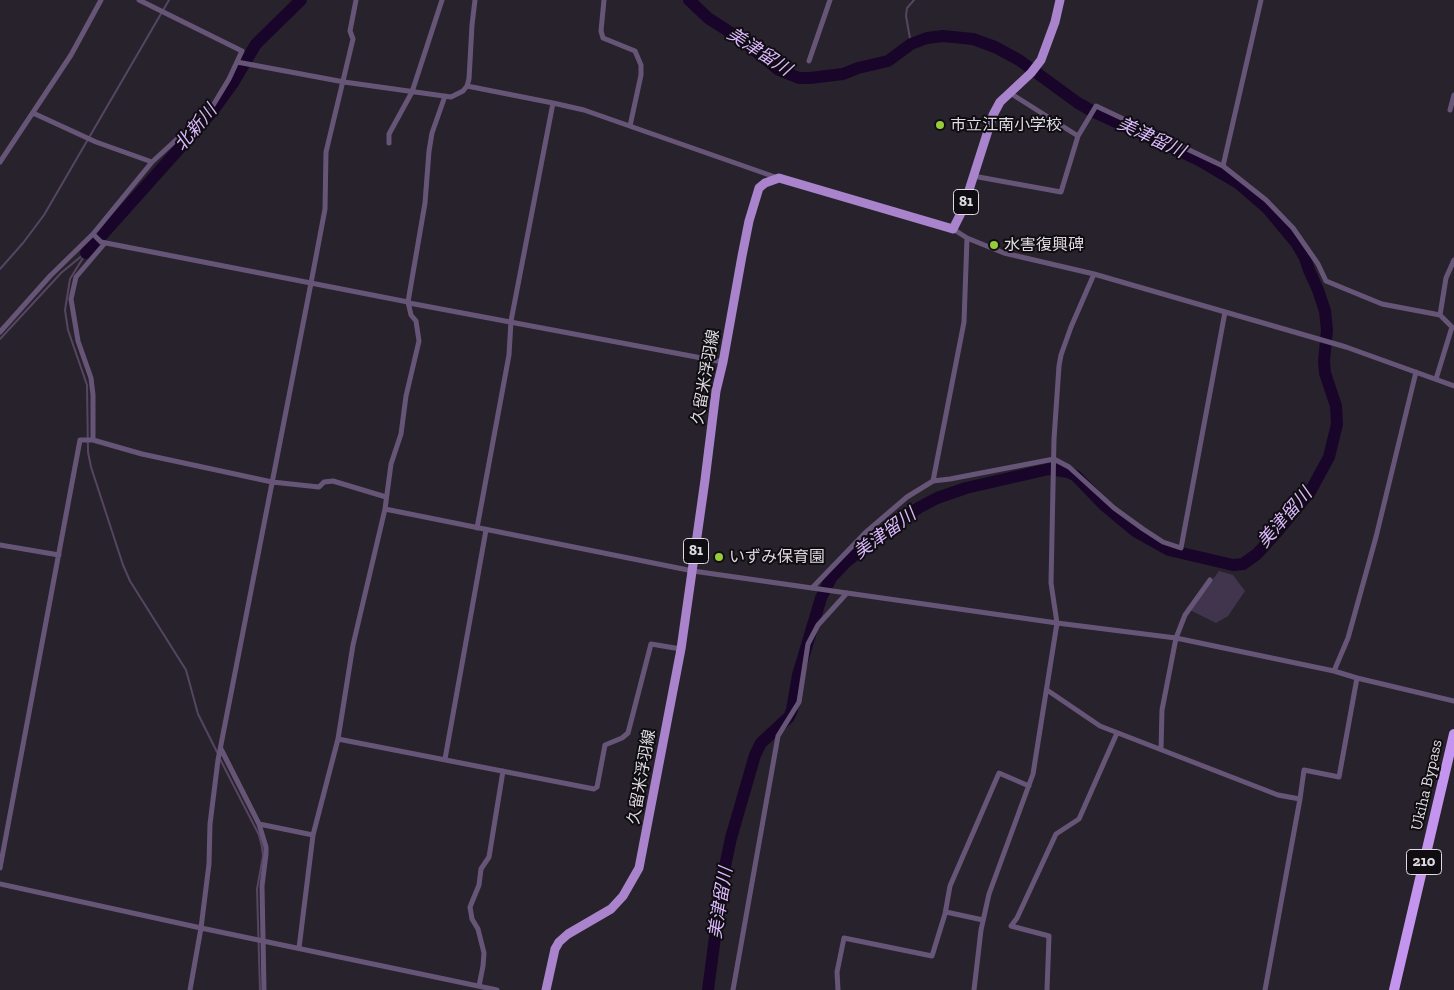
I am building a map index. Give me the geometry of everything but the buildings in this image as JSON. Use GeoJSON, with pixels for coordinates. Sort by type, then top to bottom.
{"type":"FeatureCollection","features":[{"type":"Feature","properties":{"kind":"highway","name":"Ukiha Bypass"},"geometry":{"type":"LineString","coordinates":[[1394,990],[1454,734]]}},
{"type":"Feature","properties":{"kind":"main road","name":"81"},"geometry":{"type":"LineString","coordinates":[[779,178],[952,229],[963,209],[993,115],[1000,102],[1041,60],[1060,0]]}},
{"type":"Feature","properties":{"kind":"main road","name":"久留米浮羽線"},"geometry":{"type":"LineString","coordinates":[[546,990],[555,949],[559,942],[568,934],[611,909],[623,896],[639,868],[680,649],[693,571],[716,391],[742,256],[759,188],[765,183],[779,178]]}},
{"type":"Feature","properties":{"kind":"street"},"geometry":{"type":"LineString","coordinates":[[0,162],[71,55],[101,0]]}},
{"type":"Feature","properties":{"kind":"street"},"geometry":{"type":"LineString","coordinates":[[0,332],[50,276],[94,236],[152,162],[212,107],[239,62],[242,51],[139,0]]}},
{"type":"Feature","properties":{"kind":"street"},"geometry":{"type":"LineString","coordinates":[[190,990],[201,928],[209,864],[210,824],[218,760],[311,282],[324,209],[326,152],[353,39],[350,31],[356,0]]}},
{"type":"Feature","properties":{"kind":"street"},"geometry":{"type":"LineString","coordinates":[[389,144],[389,134],[412,92],[442,0]]}},
{"type":"Feature","properties":{"kind":"street"},"geometry":{"type":"LineString","coordinates":[[239,62],[344,82],[451,97],[459,94],[467,86],[469,79],[475,0]]}},
{"type":"Feature","properties":{"kind":"street"},"geometry":{"type":"LineString","coordinates":[[604,0],[601,31],[603,38],[635,51],[641,65],[641,75],[630,126]]}},
{"type":"Feature","properties":{"kind":"street"},"geometry":{"type":"LineString","coordinates":[[808,61],[830,0]]}},
{"type":"Feature","properties":{"kind":"street"},"geometry":{"type":"LineString","coordinates":[[1223,166],[1261,0]]}},
{"type":"Feature","properties":{"kind":"street"},"geometry":{"type":"LineString","coordinates":[[467,86],[584,110],[779,178]]}},
{"type":"Feature","properties":{"kind":"street"},"geometry":{"type":"LineString","coordinates":[[1010,93],[1078,136]]}},
{"type":"Feature","properties":{"kind":"street"},"geometry":{"type":"LineString","coordinates":[[1450,110],[1454,95]]}},
{"type":"Feature","properties":{"kind":"street"},"geometry":{"type":"LineString","coordinates":[[299,948],[313,835],[338,739],[353,646],[385,509],[391,464],[401,434],[406,396],[419,341],[416,321],[411,315],[409,303],[425,203],[432,133],[444,96]]}},
{"type":"Feature","properties":{"kind":"street"},"geometry":{"type":"LineString","coordinates":[[477,528],[510,355],[511,322],[553,103]]}},
{"type":"Feature","properties":{"kind":"street"},"geometry":{"type":"LineString","coordinates":[[973,176],[1061,192],[1078,136],[1096,106],[1223,166],[1266,200],[1293,228],[1318,264],[1326,281],[1382,304],[1440,315],[1452,327],[1436,379]]}},
{"type":"Feature","properties":{"kind":"street"},"geometry":{"type":"LineString","coordinates":[[33,113],[92,141],[152,162]]}},
{"type":"Feature","properties":{"kind":"street"},"geometry":{"type":"LineString","coordinates":[[952,229],[966,238],[1004,253],[1094,274],[1346,347],[1454,386]]}},
{"type":"Feature","properties":{"kind":"street"},"geometry":{"type":"LineString","coordinates":[[94,236],[103,243],[723,362]]}},
{"type":"Feature","properties":{"kind":"street"},"geometry":{"type":"LineString","coordinates":[[933,481],[964,322],[966,238]]}},
{"type":"Feature","properties":{"kind":"street"},"geometry":{"type":"LineString","coordinates":[[92,440],[93,396],[91,378],[78,341],[71,299],[76,277],[103,243]]}},
{"type":"Feature","properties":{"kind":"street"},"geometry":{"type":"LineString","coordinates":[[1440,315],[1446,278],[1454,260]]}},
{"type":"Feature","properties":{"kind":"street"},"geometry":{"type":"LineString","coordinates":[[974,990],[983,920],[989,894],[1033,774],[1057,623],[1052,583],[1053,488],[1057,389],[1061,355],[1094,274]]}},
{"type":"Feature","properties":{"kind":"street"},"geometry":{"type":"LineString","coordinates":[[812,588],[872,527],[908,497],[933,481],[1054,460],[1069,467],[1114,508],[1129,519],[1163,542],[1181,548],[1225,312]]}},
{"type":"Feature","properties":{"kind":"street"},"geometry":{"type":"LineString","coordinates":[[1334,671],[1348,638],[1376,537],[1416,372]]}},
{"type":"Feature","properties":{"kind":"street"},"geometry":{"type":"LineString","coordinates":[[0,868],[80,440],[92,440],[142,454],[272,482],[319,487],[324,482],[333,481],[386,497]]}},
{"type":"Feature","properties":{"kind":"street"},"geometry":{"type":"LineString","coordinates":[[385,509],[693,571],[1176,638],[1334,671],[1454,701]]}},
{"type":"Feature","properties":{"kind":"street"},"geometry":{"type":"LineString","coordinates":[[445,759],[486,530]]}},
{"type":"Feature","properties":{"kind":"street"},"geometry":{"type":"LineString","coordinates":[[0,545],[59,556]]}},
{"type":"Feature","properties":{"kind":"street"},"geometry":{"type":"LineString","coordinates":[[1160,748],[1162,710],[1176,638],[1185,614],[1210,580]]}},
{"type":"Feature","properties":{"kind":"street"},"geometry":{"type":"LineString","coordinates":[[733,990],[778,736],[798,702],[808,644],[818,625],[847,593]]}},
{"type":"Feature","properties":{"kind":"street"},"geometry":{"type":"LineString","coordinates":[[338,739],[594,788],[597,787],[605,745],[622,738],[628,733],[651,644],[680,649]]}},
{"type":"Feature","properties":{"kind":"street"},"geometry":{"type":"LineString","coordinates":[[1265,990],[1304,770],[1339,777],[1358,678]]}},
{"type":"Feature","properties":{"kind":"street"},"geometry":{"type":"LineString","coordinates":[[1047,690],[1100,726],[1278,795],[1300,799]]}},
{"type":"Feature","properties":{"kind":"street"},"geometry":{"type":"LineString","coordinates":[[1047,990],[1049,936],[1011,926],[1017,918],[1056,834],[1079,819],[1117,733]]}},
{"type":"Feature","properties":{"kind":"street"},"geometry":{"type":"LineString","coordinates":[[220,750],[259,824],[266,847],[260,940],[264,990]]}},
{"type":"Feature","properties":{"kind":"street"},"geometry":{"type":"LineString","coordinates":[[479,986],[484,953],[478,929],[472,919],[470,907],[479,885],[481,869],[489,857],[503,771]]}},
{"type":"Feature","properties":{"kind":"street"},"geometry":{"type":"LineString","coordinates":[[838,990],[837,972],[844,938],[932,956],[946,912],[950,886],[999,773],[1029,786]]}},
{"type":"Feature","properties":{"kind":"street"},"geometry":{"type":"LineString","coordinates":[[259,824],[313,835]]}},
{"type":"Feature","properties":{"kind":"street"},"geometry":{"type":"LineString","coordinates":[[0,884],[498,990]]}},
{"type":"Feature","properties":{"kind":"street"},"geometry":{"type":"LineString","coordinates":[[946,912],[983,920]]}},
{"type":"Feature","properties":{"kind":"shaded area"},"geometry":{"type":"Polygon","coordinates":[[[1219,571],[1233,575],[1245,591],[1228,616],[1216,623],[1190,610],[1219,571]]]}},
{"type":"Feature","properties":{"kind":"waterway"},"geometry":{"type":"LineString","coordinates":[[0,269],[44,215],[169,0]]}},
{"type":"Feature","properties":{"kind":"waterway","name":"北新川"},"geometry":{"type":"LineString","coordinates":[[86,253],[212,112],[233,83],[256,44],[301,0]]}},
{"type":"Feature","properties":{"kind":"waterway","name":"美津留川"},"geometry":{"type":"LineString","coordinates":[[689,0],[708,18],[742,40],[779,70],[799,78],[843,74],[858,68],[888,61],[911,44],[927,38],[943,36],[973,39],[995,47],[1019,60],[1092,111],[1199,160],[1238,183],[1267,208],[1297,244],[1305,258],[1325,311],[1327,330],[1324,361],[1325,373],[1336,406],[1337,424],[1329,457],[1310,492],[1257,554],[1243,564],[1233,565],[1169,550],[1135,531],[1105,506],[1076,476],[1068,472],[1049,469],[966,488],[937,498],[894,524],[846,562],[831,578],[821,598],[798,675],[789,717],[761,743],[755,755],[731,838],[723,876],[708,990]]}},
{"type":"Feature","properties":{"kind":"waterway"},"geometry":{"type":"LineString","coordinates":[[911,44],[906,16],[907,8],[914,0]]}},
{"type":"Feature","properties":{"kind":"waterway"},"geometry":{"type":"LineString","coordinates":[[86,253],[70,279],[65,310],[68,330],[87,385],[88,452],[91,467],[130,581],[186,670],[198,714],[217,752]]}},
{"type":"Feature","properties":{"kind":"waterway"},"geometry":{"type":"LineString","coordinates":[[0,339],[61,273],[84,254]]}},
{"type":"Feature","properties":{"kind":"waterway"},"geometry":{"type":"LineString","coordinates":[[220,759],[259,835],[262,847],[263,856],[257,889],[260,990]]}},
{"type":"Feature","properties":{"kind":"place","name":"市立江南小学校"},"geometry":{"type":"Point","coordinates":[940,125]}},
{"type":"Feature","properties":{"kind":"place","name":"水害復興碑"},"geometry":{"type":"Point","coordinates":[994,245]}},
{"type":"Feature","properties":{"kind":"place","name":"いずみ保育園"},"geometry":{"type":"Point","coordinates":[719,557]}}]}
